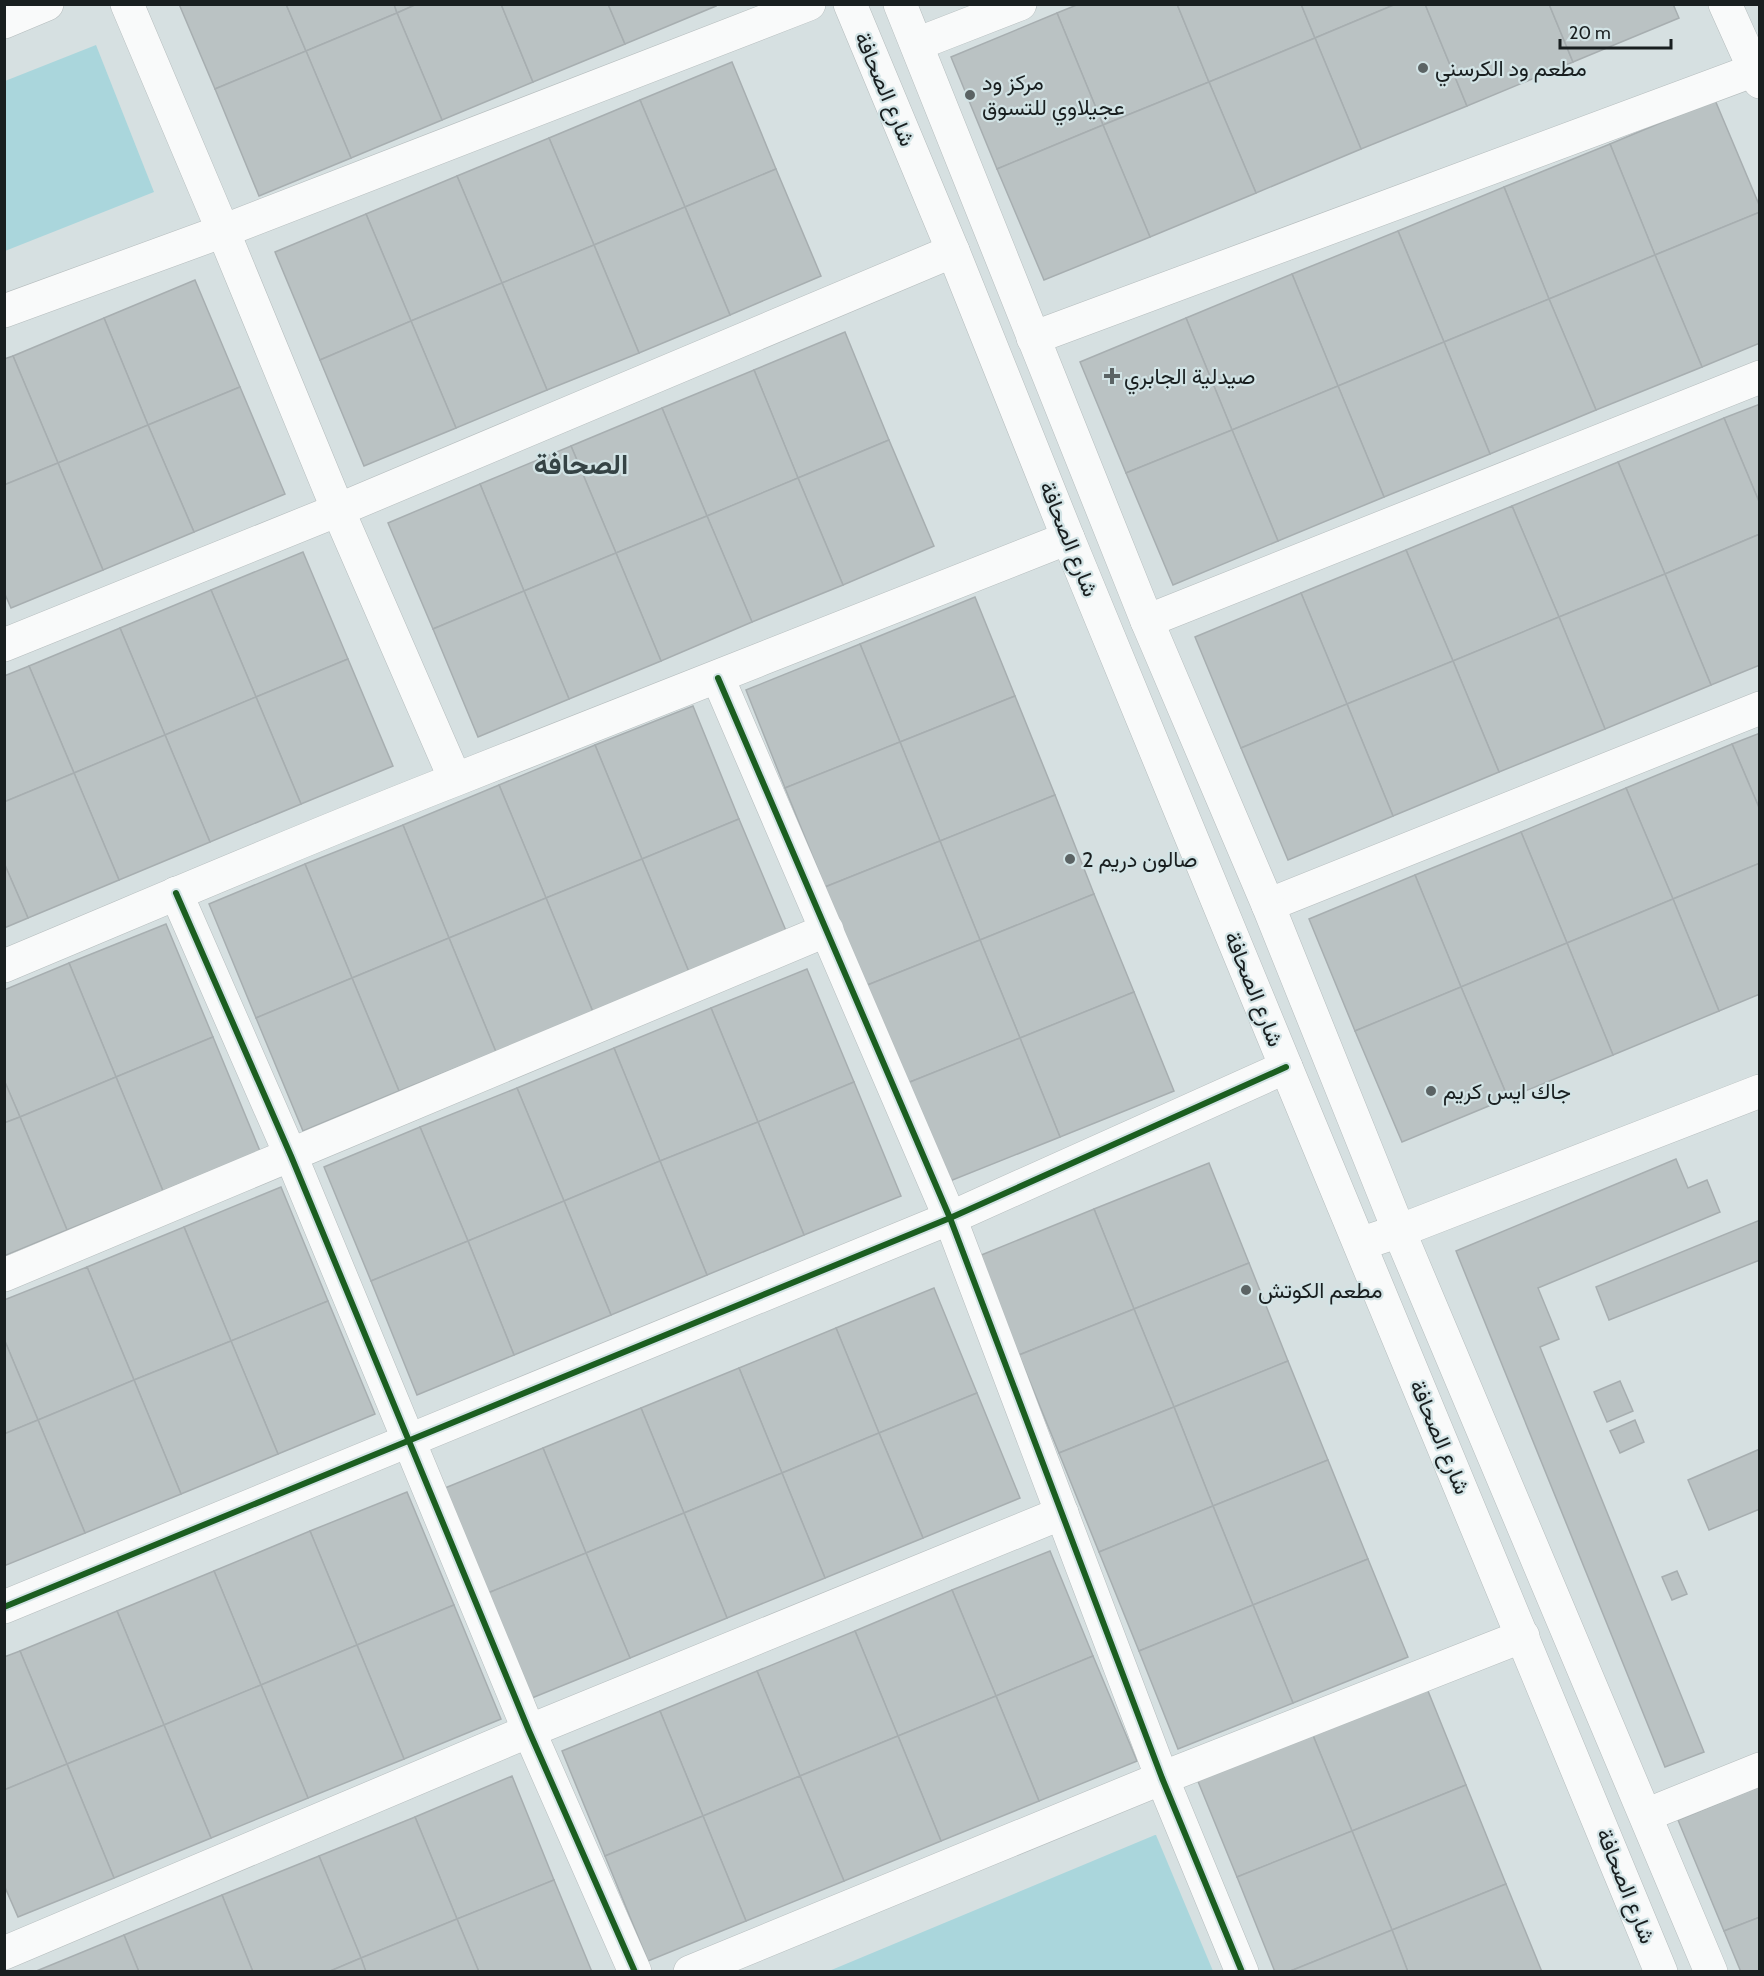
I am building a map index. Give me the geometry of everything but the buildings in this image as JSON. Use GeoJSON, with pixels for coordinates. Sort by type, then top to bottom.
{"type":"FeatureCollection","features":[{"type":"Feature","properties":{"kind":"street"},"geometry":{"type":"LineString","coordinates":[[4,22],[47,4]]}},
{"type":"Feature","properties":{"kind":"street"},"geometry":{"type":"LineString","coordinates":[[127,4],[338,510],[455,779]]}},
{"type":"Feature","properties":{"kind":"street"},"geometry":{"type":"LineString","coordinates":[[4,311],[223,231],[809,4]]}},
{"type":"Feature","properties":{"kind":"street","name":"شارع الصحافة"},"geometry":{"type":"LineString","coordinates":[[850,4],[1286,1067],[1661,1971]]}},
{"type":"Feature","properties":{"kind":"street","name":"شارع الصحافة"},"geometry":{"type":"LineString","coordinates":[[900,4],[1147,621],[1268,905],[1399,1231],[1711,1971]]}},
{"type":"Feature","properties":{"kind":"street"},"geometry":{"type":"LineString","coordinates":[[917,44],[1020,4]]}},
{"type":"Feature","properties":{"kind":"street"},"geometry":{"type":"LineString","coordinates":[[1034,338],[1758,74],[1725,4]]}},
{"type":"Feature","properties":{"kind":"street"},"geometry":{"type":"LineString","coordinates":[[4,645],[338,510],[953,251]]}},
{"type":"Feature","properties":{"kind":"street"},"geometry":{"type":"LineString","coordinates":[[1147,621],[1760,377]]}},
{"type":"Feature","properties":{"kind":"street"},"geometry":{"type":"LineString","coordinates":[[4,966],[455,779],[718,678],[1068,538]]}},
{"type":"Feature","properties":{"kind":"street"},"geometry":{"type":"LineString","coordinates":[[718,678],[950,1218],[1162,1778],[1242,1971]]}},
{"type":"Feature","properties":{"kind":"street"},"geometry":{"type":"LineString","coordinates":[[1268,905],[1760,708]]}},
{"type":"Feature","properties":{"kind":"street"},"geometry":{"type":"LineString","coordinates":[[176,894],[291,1156],[529,1731],[635,1971]]}},
{"type":"Feature","properties":{"kind":"street"},"geometry":{"type":"LineString","coordinates":[[4,1275],[827,930]]}},
{"type":"Feature","properties":{"kind":"street"},"geometry":{"type":"LineString","coordinates":[[4,1607],[411,1442],[950,1218],[1286,1067]]}},
{"type":"Feature","properties":{"kind":"street"},"geometry":{"type":"LineString","coordinates":[[1360,1244],[1760,1091]]}},
{"type":"Feature","properties":{"kind":"street"},"geometry":{"type":"LineString","coordinates":[[4,1953],[529,1731],[1062,1513]]}},
{"type":"Feature","properties":{"kind":"street"},"geometry":{"type":"LineString","coordinates":[[690,1971],[1162,1778],[1523,1636]]}},
{"type":"Feature","properties":{"kind":"street"},"geometry":{"type":"LineString","coordinates":[[1646,1815],[1760,1769]]}},
{"type":"Feature","properties":{"kind":"street"},"geometry":{"type":"LineString","coordinates":[[4,1961],[9,1971]]}},
{"type":"Feature","properties":{"kind":"shaded area"},"geometry":{"type":"Polygon","coordinates":[[[96,45],[154,192],[5,251],[5,81],[96,45]]]}},
{"type":"Feature","properties":{"kind":"shaded area"},"geometry":{"type":"Polygon","coordinates":[[[1155,1835],[1213,1971],[829,1971],[1155,1835]]]}},
{"type":"Feature","properties":{"kind":"cycle path"},"geometry":{"type":"LineString","coordinates":[[718,678],[950,1218],[1162,1778],[1242,1972]]}},
{"type":"Feature","properties":{"kind":"cycle path"},"geometry":{"type":"LineString","coordinates":[[176,893],[291,1156],[529,1731],[635,1972]]}},
{"type":"Feature","properties":{"kind":"cycle path"},"geometry":{"type":"LineString","coordinates":[[4,1607],[950,1218],[1286,1067]]}},
{"type":"Feature","properties":{"kind":"place","name":"مطعم ود الكرسني"},"geometry":{"type":"Point","coordinates":[1423,68]}},
{"type":"Feature","properties":{"kind":"place","name":"مركز ود عجيلاوي للتسوق"},"geometry":{"type":"Point","coordinates":[970,95]}},
{"type":"Feature","properties":{"kind":"place","name":"صيدلية الجابري"},"geometry":{"type":"Point","coordinates":[1112,376]}},
{"type":"Feature","properties":{"kind":"place","name":"صالون دريم 2"},"geometry":{"type":"Point","coordinates":[1070,859]}},
{"type":"Feature","properties":{"kind":"place","name":"جاك ايس كريم"},"geometry":{"type":"Point","coordinates":[1431,1091]}},
{"type":"Feature","properties":{"kind":"place","name":"مطعم الكوتش"},"geometry":{"type":"Point","coordinates":[1246,1290]}},
{"type":"Feature","properties":{"kind":"district","name":"الصحافة"},"geometry":{"type":"Point","coordinates":[581,464]}}]}
